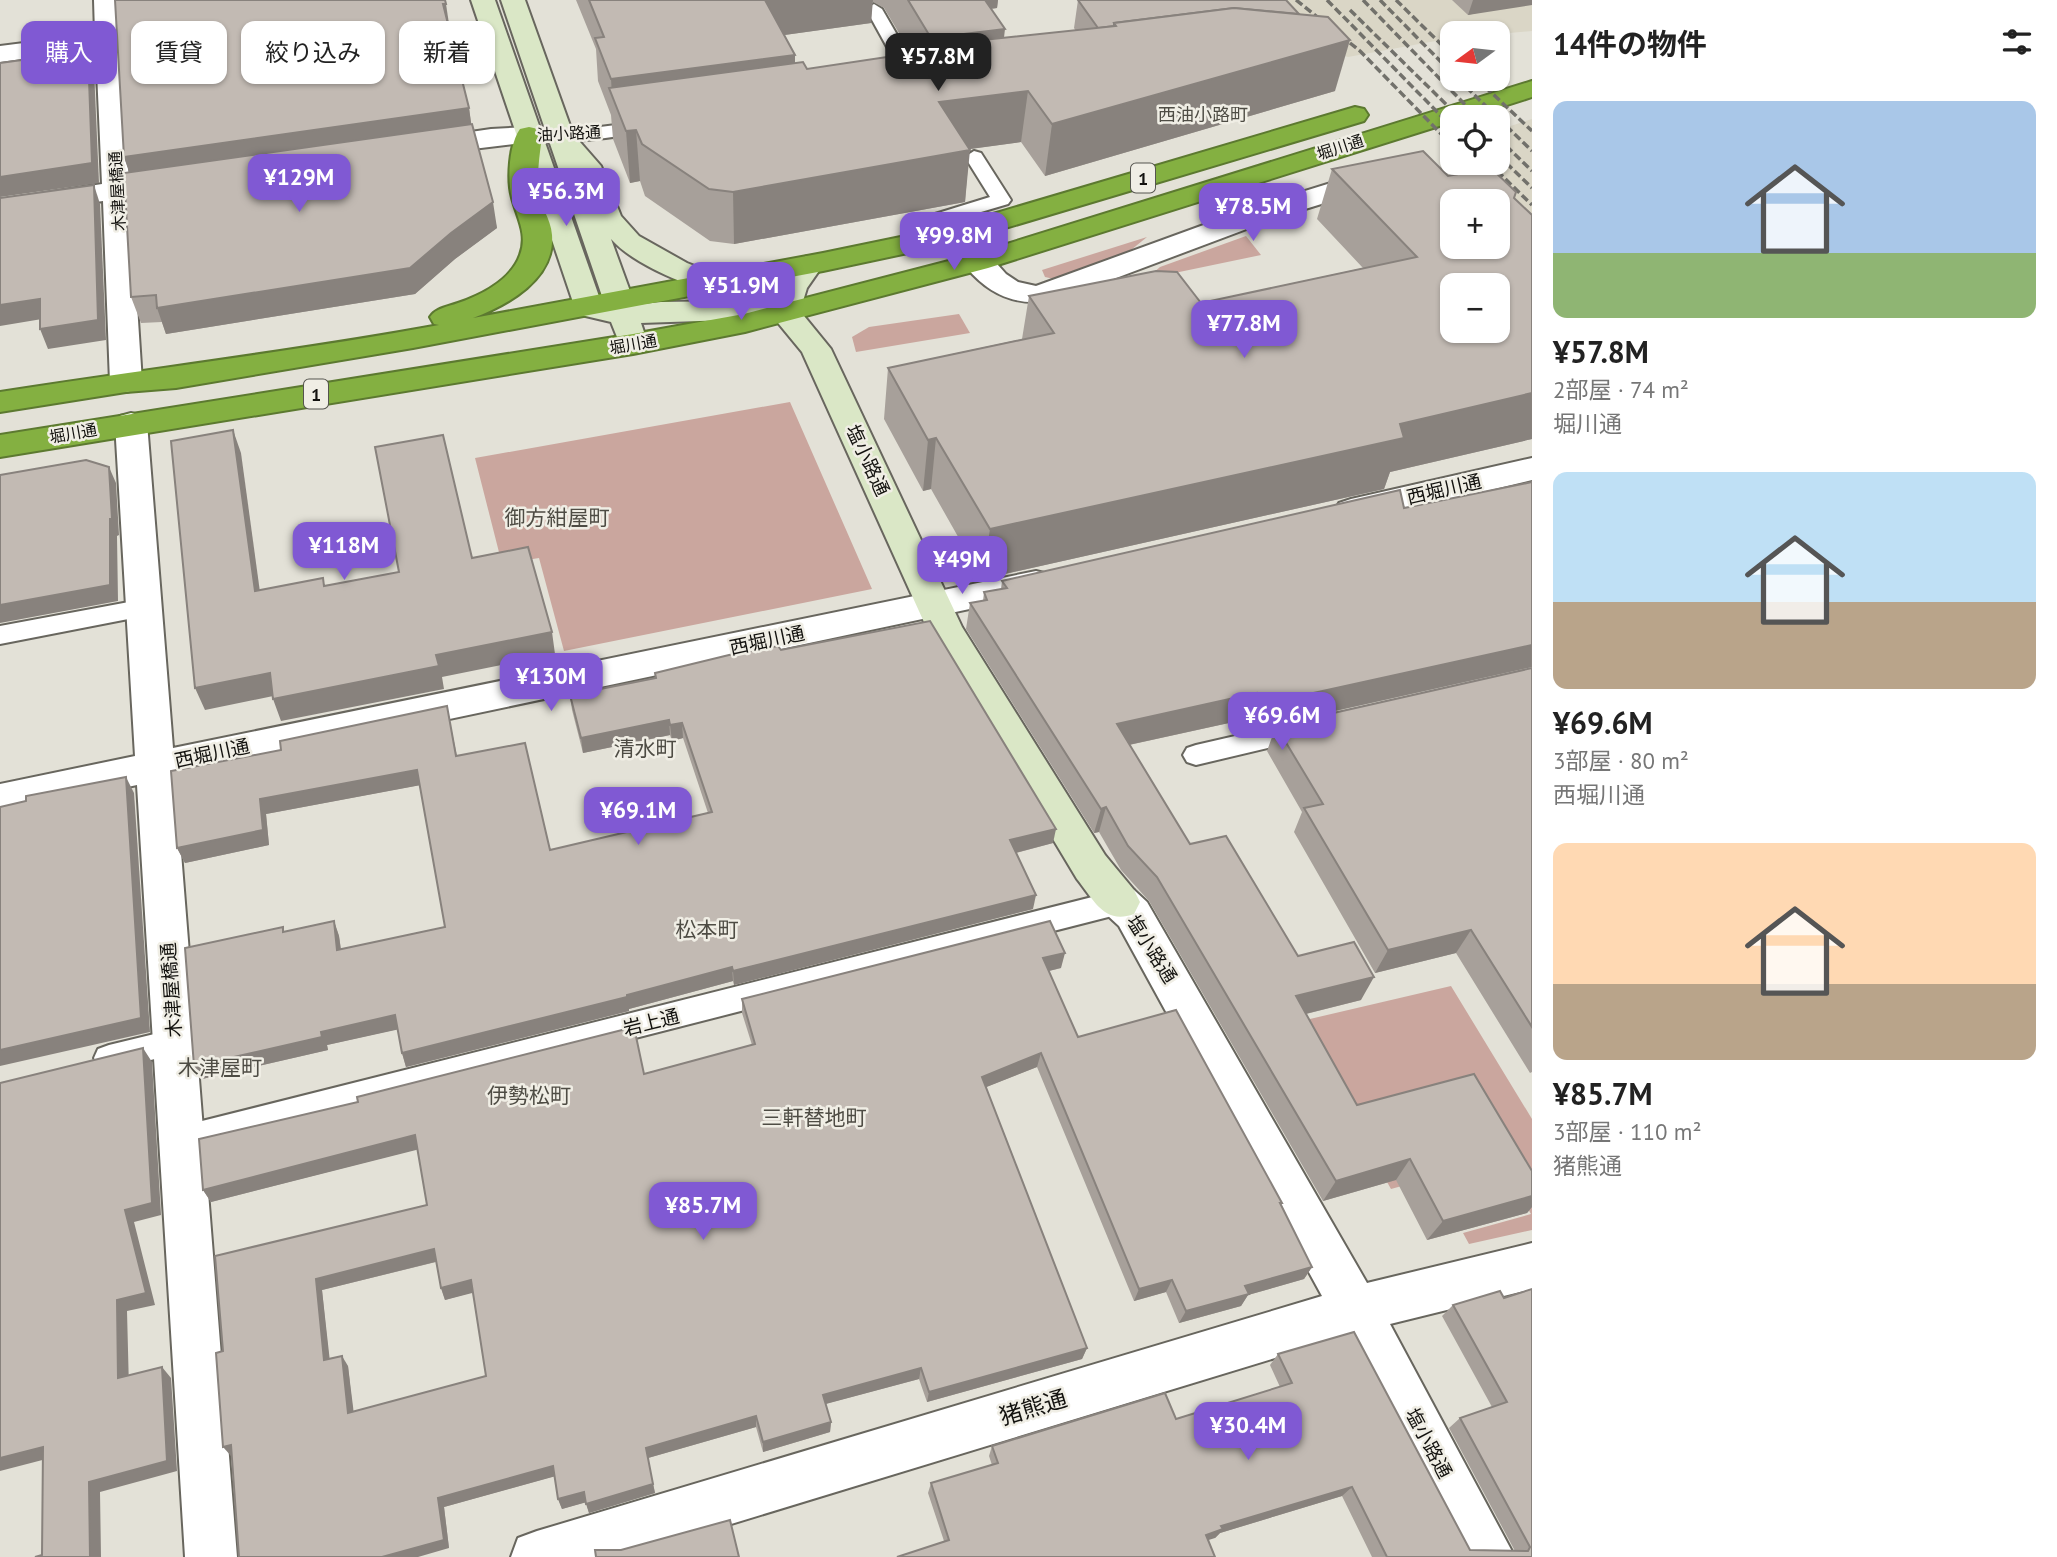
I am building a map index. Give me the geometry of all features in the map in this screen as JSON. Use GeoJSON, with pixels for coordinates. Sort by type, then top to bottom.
{"type":"FeatureCollection","features":[{"type":"Feature","properties":{"kind":"highway","name":"堀川通"},"geometry":{"type":"LineString","coordinates":[[0,446],[131,423],[625,323],[745,323],[978,262],[1532,89]]}},
{"type":"Feature","properties":{"kind":"highway","name":"堀川通"},"geometry":{"type":"LineString","coordinates":[[625,323],[716,284],[955,234],[1378,108]]}},
{"type":"Feature","properties":{"kind":"highway","name":"1"},"geometry":{"type":"LineString","coordinates":[[126,382],[175,361],[437,319],[499,295],[524,273],[534,258],[538,242],[539,234],[525,194],[529,135]]}},
{"type":"Feature","properties":{"kind":"highway","name":"1"},"geometry":{"type":"LineString","coordinates":[[0,402],[126,382],[176,378],[588,308]]}},
{"type":"Feature","properties":{"kind":"highway","name":"1"},"geometry":{"type":"LineString","coordinates":[[413,339],[579,335],[625,323]]}},
{"type":"Feature","properties":{"kind":"street","name":"木津屋橋通"},"geometry":{"type":"LineString","coordinates":[[106,0],[107,21]]}},
{"type":"Feature","properties":{"kind":"street"},"geometry":{"type":"LineString","coordinates":[[482,0],[588,308],[625,323]]}},
{"type":"Feature","properties":{"kind":"street"},"geometry":{"type":"LineString","coordinates":[[513,0],[625,323]]}},
{"type":"Feature","properties":{"kind":"street"},"geometry":{"type":"LineString","coordinates":[[0,54],[21,51]]}},
{"type":"Feature","properties":{"kind":"street","name":"木津屋橋通"},"geometry":{"type":"LineString","coordinates":[[110,84],[126,382]]}},
{"type":"Feature","properties":{"kind":"street","name":"油小路通"},"geometry":{"type":"LineString","coordinates":[[394,151],[491,137],[529,135]]}},
{"type":"Feature","properties":{"kind":"street"},"geometry":{"type":"LineString","coordinates":[[561,137],[587,166],[598,198],[617,231],[650,256],[785,313],[792,288],[808,265]]}},
{"type":"Feature","properties":{"kind":"street"},"geometry":{"type":"LineString","coordinates":[[0,208],[200,178]]}},
{"type":"Feature","properties":{"kind":"street"},"geometry":{"type":"LineString","coordinates":[[955,234],[1001,286],[1023,294],[1038,295],[1053,292],[1263,213],[1357,184],[1385,182],[1415,185],[1440,194]]}},
{"type":"Feature","properties":{"kind":"street","name":"塩小路通"},"geometry":{"type":"LineString","coordinates":[[785,313],[816,349],[946,631],[1091,866],[1133,914],[1357,1309],[1489,1557]]}},
{"type":"Feature","properties":{"kind":"street","name":"木津屋橋通"},"geometry":{"type":"LineString","coordinates":[[131,423],[211,1557]]}},
{"type":"Feature","properties":{"kind":"street","name":"西堀川通"},"geometry":{"type":"LineString","coordinates":[[1318,518],[1532,469]]}},
{"type":"Feature","properties":{"kind":"street","name":"西堀川通"},"geometry":{"type":"LineString","coordinates":[[0,799],[1065,577]]}},
{"type":"Feature","properties":{"kind":"street","name":"猪熊通"},"geometry":{"type":"LineString","coordinates":[[537,1557],[1357,1309],[1529,1272]]}},
{"type":"Feature","properties":{"kind":"lane"},"geometry":{"type":"LineString","coordinates":[[874,9],[926,89],[899,92]]}},
{"type":"Feature","properties":{"kind":"lane","name":"油小路通"},"geometry":{"type":"LineString","coordinates":[[529,135],[561,137],[662,124]]}},
{"type":"Feature","properties":{"kind":"lane"},"geometry":{"type":"LineString","coordinates":[[955,234],[942,218],[1001,200],[974,157]]}},
{"type":"Feature","properties":{"kind":"lane"},"geometry":{"type":"LineString","coordinates":[[0,635],[145,608]]}},
{"type":"Feature","properties":{"kind":"lane"},"geometry":{"type":"LineString","coordinates":[[1196,755],[1331,724]]}},
{"type":"Feature","properties":{"kind":"lane","name":"岩上通"},"geometry":{"type":"LineString","coordinates":[[182,1140],[410,1074],[1121,902]]}},
{"type":"Feature","properties":{"kind":"lane"},"geometry":{"type":"LineString","coordinates":[[81,1064],[175,1042]]}},
{"type":"Feature","properties":{"kind":"shaded area"},"geometry":{"type":"Polygon","coordinates":[[[1156,0],[1532,0],[1532,31],[1510,33],[1510,21],[1440,21],[1440,40],[1348,57],[1156,0]]]}},
{"type":"Feature","properties":{"kind":"shaded area"},"geometry":{"type":"Polygon","coordinates":[[[1532,119],[1532,241],[1510,215],[1510,189],[1480,189],[1466,175],[1510,175],[1510,126],[1532,119]]]}},
{"type":"Feature","properties":{"kind":"shaded area"},"geometry":{"type":"Polygon","coordinates":[[[1246,236],[1261,255],[1160,276],[1152,274],[1160,267],[1246,236]]]}},
{"type":"Feature","properties":{"kind":"shaded area"},"geometry":{"type":"Polygon","coordinates":[[[1147,237],[1131,250],[1054,279],[1045,277],[1042,270],[1147,237]]]}},
{"type":"Feature","properties":{"kind":"shaded area"},"geometry":{"type":"Polygon","coordinates":[[[959,314],[970,333],[856,352],[852,337],[869,327],[959,314]]]}},
{"type":"Feature","properties":{"kind":"shaded area"},"geometry":{"type":"Polygon","coordinates":[[[790,402],[872,589],[564,651],[539,558],[502,564],[475,458],[790,402]]]}},
{"type":"Feature","properties":{"kind":"shaded area"},"geometry":{"type":"Polygon","coordinates":[[[1451,986],[1532,1119],[1532,1230],[1469,1244],[1463,1233],[1531,1214],[1459,1094],[1409,1184],[1391,1189],[1297,1022],[1451,986]]]}},
{"type":"Feature","properties":{"kind":"building"},"geometry":{"type":"Polygon","coordinates":[[[115,0],[445,0],[446,4],[443,4],[447,21],[399,21],[399,84],[463,84],[469,108],[124,157],[115,0]]]}},
{"type":"Feature","properties":{"kind":"building"},"geometry":{"type":"Polygon","coordinates":[[[589,0],[765,0],[795,55],[611,79],[595,38],[604,37],[589,0]]]}},
{"type":"Feature","properties":{"kind":"building"},"geometry":{"type":"Polygon","coordinates":[[[908,0],[985,0],[1005,29],[931,38],[908,0]]]}},
{"type":"Feature","properties":{"kind":"building"},"geometry":{"type":"Polygon","coordinates":[[[1078,0],[1286,0],[1299,14],[1234,8],[1114,23],[1114,26],[1098,28],[1078,0]]]}},
{"type":"Feature","properties":{"kind":"building"},"geometry":{"type":"Polygon","coordinates":[[[1234,8],[1328,17],[1350,40],[1052,124],[1028,91],[939,102],[970,150],[733,192],[709,189],[642,144],[636,130],[626,131],[609,88],[803,62],[807,69],[938,49],[936,45],[1116,26],[1114,23],[1234,8]]]}},
{"type":"Feature","properties":{"kind":"building"},"geometry":{"type":"Polygon","coordinates":[[[21,60],[21,84],[89,84],[92,163],[0,177],[0,63],[21,60]]]}},
{"type":"Feature","properties":{"kind":"building"},"geometry":{"type":"Polygon","coordinates":[[[472,124],[493,202],[410,268],[157,308],[156,295],[131,297],[124,173],[472,124]]]}},
{"type":"Feature","properties":{"kind":"building"},"geometry":{"type":"Polygon","coordinates":[[[1423,151],[1440,168],[1440,175],[1498,175],[1516,192],[1514,198],[1532,215],[1532,393],[1400,424],[1404,438],[990,529],[936,438],[928,440],[888,368],[1054,333],[1029,296],[1156,271],[1177,272],[1201,303],[1417,257],[1332,169],[1423,151]]]}},
{"type":"Feature","properties":{"kind":"building"},"geometry":{"type":"Polygon","coordinates":[[[94,185],[98,320],[40,329],[40,299],[0,305],[0,198],[94,185]]]}},
{"type":"Feature","properties":{"kind":"building"},"geometry":{"type":"Polygon","coordinates":[[[233,430],[255,591],[323,578],[324,586],[399,572],[375,447],[443,435],[472,558],[528,547],[552,632],[436,655],[439,666],[273,699],[270,673],[195,688],[171,441],[233,430]]]}},
{"type":"Feature","properties":{"kind":"building"},"geometry":{"type":"Polygon","coordinates":[[[86,460],[109,467],[112,519],[110,585],[0,605],[0,475],[86,460]]]}},
{"type":"Feature","properties":{"kind":"building"},"geometry":{"type":"Polygon","coordinates":[[[1532,482],[1532,645],[1263,704],[1257,693],[1117,724],[1190,844],[1226,836],[1298,956],[1354,942],[1374,977],[1296,996],[1357,1105],[1474,1074],[1532,1171],[1532,1196],[1443,1221],[1410,1159],[1336,1181],[1157,877],[1128,846],[1106,807],[1101,809],[970,603],[987,600],[984,592],[1007,588],[1002,581],[1400,490],[1404,508],[1532,482]]]}},
{"type":"Feature","properties":{"kind":"building"},"geometry":{"type":"Polygon","coordinates":[[[930,621],[1056,829],[1010,840],[1036,895],[733,971],[732,967],[627,997],[402,1053],[395,1015],[321,1032],[322,1037],[194,1066],[185,948],[283,927],[283,932],[334,921],[337,950],[445,927],[417,770],[260,799],[263,830],[177,848],[171,771],[281,750],[280,741],[447,706],[456,756],[525,743],[550,850],[712,812],[682,723],[670,725],[669,720],[581,738],[570,695],[656,678],[655,673],[729,655],[778,646],[781,650],[930,621]]]}},
{"type":"Feature","properties":{"kind":"building"},"geometry":{"type":"Polygon","coordinates":[[[1532,668],[1532,1027],[1471,930],[1388,950],[1304,808],[1323,804],[1276,726],[1532,668]]]}},
{"type":"Feature","properties":{"kind":"building"},"geometry":{"type":"Polygon","coordinates":[[[126,777],[141,1018],[0,1050],[0,807],[26,801],[26,796],[126,777]]]}},
{"type":"Feature","properties":{"kind":"building"},"geometry":{"type":"Polygon","coordinates":[[[1050,921],[1065,953],[1043,958],[1078,1037],[1176,1010],[1282,1203],[1312,1267],[1245,1286],[1249,1294],[1186,1311],[1172,1280],[1139,1289],[1041,1053],[982,1077],[1087,1348],[929,1392],[921,1368],[823,1395],[831,1422],[763,1442],[756,1416],[646,1448],[653,1484],[586,1504],[584,1492],[558,1499],[553,1466],[438,1498],[444,1540],[382,1557],[239,1557],[231,1445],[223,1447],[216,1353],[223,1351],[215,1256],[427,1205],[415,1135],[203,1190],[199,1139],[358,1102],[357,1097],[634,1027],[644,1074],[755,1044],[742,999],[1050,921]],[[434,1249],[316,1279],[324,1360],[342,1356],[348,1413],[486,1376],[471,1280],[441,1288],[434,1249]]]}},
{"type":"Feature","properties":{"kind":"building"},"geometry":{"type":"Polygon","coordinates":[[[143,1048],[152,1203],[125,1210],[146,1293],[117,1300],[118,1378],[162,1367],[167,1461],[89,1482],[90,1557],[35,1557],[42,1555],[43,1447],[0,1458],[0,1083],[143,1048]]]}},
{"type":"Feature","properties":{"kind":"building"},"geometry":{"type":"Polygon","coordinates":[[[1532,1289],[1532,1557],[1387,1557],[1352,1487],[1221,1526],[1223,1529],[1206,1535],[1215,1557],[897,1557],[949,1540],[931,1483],[998,1463],[992,1446],[1165,1393],[1176,1419],[1292,1383],[1278,1354],[1354,1332],[1470,1550],[1528,1551],[1530,1547],[1460,1418],[1507,1402],[1453,1305],[1500,1291],[1504,1298],[1532,1289]]]}},
{"type":"Feature","properties":{"kind":"building"},"geometry":{"type":"Polygon","coordinates":[[[730,1520],[739,1557],[596,1557],[595,1550],[621,1550],[730,1520]]]}},
{"type":"Feature","properties":{"kind":"railway"},"geometry":{"type":"LineString","coordinates":[[1296,0],[1360,51],[1440,133]]}},
{"type":"Feature","properties":{"kind":"railway"},"geometry":{"type":"LineString","coordinates":[[1327,0],[1440,115]]}},
{"type":"Feature","properties":{"kind":"railway"},"geometry":{"type":"LineString","coordinates":[[1363,0],[1465,105]]}},
{"type":"Feature","properties":{"kind":"railway"},"geometry":{"type":"LineString","coordinates":[[1380,0],[1440,61]]}},
{"type":"Feature","properties":{"kind":"railway"},"geometry":{"type":"LineString","coordinates":[[1396,0],[1440,43]]}},
{"type":"Feature","properties":{"kind":"railway"},"geometry":{"type":"LineString","coordinates":[[1350,10],[1447,105]]}},
{"type":"Feature","properties":{"kind":"railway"},"geometry":{"type":"LineString","coordinates":[[1470,91],[1485,105]]}},
{"type":"Feature","properties":{"kind":"railway"},"geometry":{"type":"LineString","coordinates":[[1490,91],[1532,131]]}},
{"type":"Feature","properties":{"kind":"railway"},"geometry":{"type":"LineString","coordinates":[[1510,130],[1532,151]]}},
{"type":"Feature","properties":{"kind":"railway"},"geometry":{"type":"LineString","coordinates":[[1510,150],[1532,171]]}},
{"type":"Feature","properties":{"kind":"railway"},"geometry":{"type":"LineString","coordinates":[[1510,167],[1532,188]]}},
{"type":"Feature","properties":{"kind":"railway"},"geometry":{"type":"LineString","coordinates":[[1482,175],[1490,183]]}},
{"type":"Feature","properties":{"kind":"railway"},"geometry":{"type":"LineString","coordinates":[[1501,175],[1532,205]]}},
{"type":"Feature","properties":{"kind":"district","name":"西油小路町"},"geometry":{"type":"Point","coordinates":[1203,114]}},
{"type":"Feature","properties":{"kind":"district","name":"御方紺屋町"},"geometry":{"type":"Point","coordinates":[557,517]}},
{"type":"Feature","properties":{"kind":"district","name":"清水町"},"geometry":{"type":"Point","coordinates":[645,748]}},
{"type":"Feature","properties":{"kind":"district","name":"松本町"},"geometry":{"type":"Point","coordinates":[707,929]}},
{"type":"Feature","properties":{"kind":"district","name":"木津屋町"},"geometry":{"type":"Point","coordinates":[220,1067]}},
{"type":"Feature","properties":{"kind":"district","name":"伊勢松町"},"geometry":{"type":"Point","coordinates":[529,1095]}},
{"type":"Feature","properties":{"kind":"district","name":"三軒替地町"},"geometry":{"type":"Point","coordinates":[814,1117]}}]}
